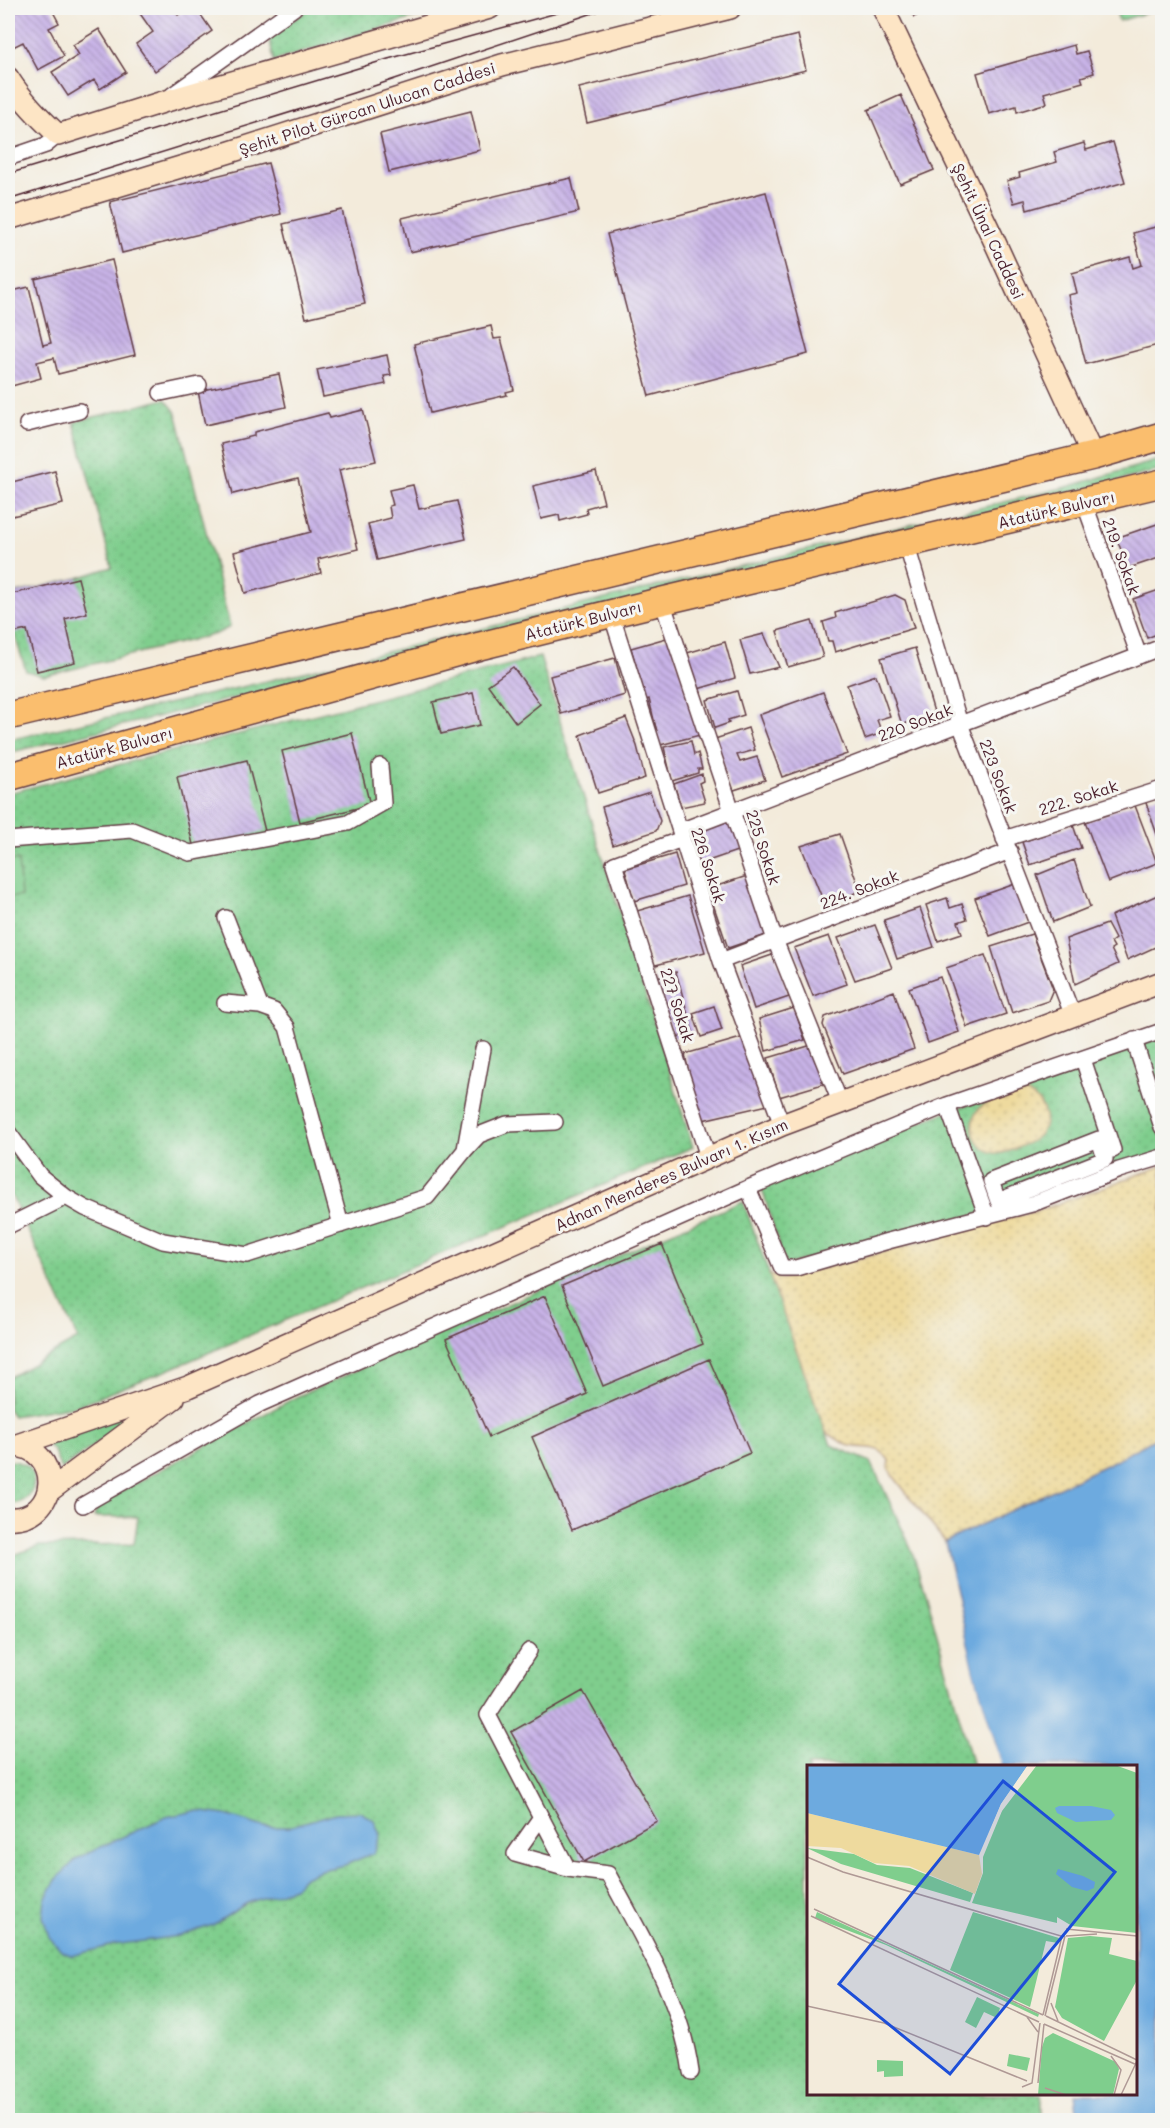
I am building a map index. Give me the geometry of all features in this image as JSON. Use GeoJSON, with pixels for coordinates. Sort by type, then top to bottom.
{"type":"FeatureCollection","features":[{"type":"Feature","properties":{"kind":"highway"},"geometry":{"type":"LineString","coordinates":[[8,716],[1093,456],[1162,436]]}},
{"type":"Feature","properties":{"kind":"highway","name":"Atatürk Bulvarı"},"geometry":{"type":"LineString","coordinates":[[8,777],[480,646],[1162,483]]}},
{"type":"Feature","properties":{"kind":"street"},"geometry":{"type":"LineString","coordinates":[[163,102],[294,8]]}},
{"type":"Feature","properties":{"kind":"street"},"geometry":{"type":"LineString","coordinates":[[8,158],[46,145],[58,135],[163,102],[486,8]]}},
{"type":"Feature","properties":{"kind":"street","name":"Şehit Pilot Gürcan Ulucan Caddesi"},"geometry":{"type":"LineString","coordinates":[[8,219],[227,153],[502,65],[730,8]]}},
{"type":"Feature","properties":{"kind":"street","name":"Şehit Ünal Caddesi"},"geometry":{"type":"LineString","coordinates":[[883,8],[992,236],[1093,456]]}},
{"type":"Feature","properties":{"kind":"street"},"geometry":{"type":"LineString","coordinates":[[8,78],[37,116],[58,135]]}},
{"type":"Feature","properties":{"kind":"street"},"geometry":{"type":"LineString","coordinates":[[161,393],[199,385]]}},
{"type":"Feature","properties":{"kind":"street"},"geometry":{"type":"LineString","coordinates":[[27,424],[79,411]]}},
{"type":"Feature","properties":{"kind":"street","name":"219. Sokak"},"geometry":{"type":"LineString","coordinates":[[1084,502],[1139,656]]}},
{"type":"Feature","properties":{"kind":"street","name":"223 Sokak"},"geometry":{"type":"LineString","coordinates":[[906,543],[960,724],[1073,1016]]}},
{"type":"Feature","properties":{"kind":"street","name":"225 Sokak"},"geometry":{"type":"LineString","coordinates":[[662,601],[775,940],[840,1102]]}},
{"type":"Feature","properties":{"kind":"street","name":"226 Sokak"},"geometry":{"type":"LineString","coordinates":[[611,613],[721,961],[782,1125]]}},
{"type":"Feature","properties":{"kind":"street","name":"220 Sokak"},"geometry":{"type":"LineString","coordinates":[[614,864],[733,811],[1162,647]]}},
{"type":"Feature","properties":{"kind":"street"},"geometry":{"type":"LineString","coordinates":[[8,840],[132,830],[190,853],[348,823],[383,803],[381,766]]}},
{"type":"Feature","properties":{"kind":"street","name":"222. Sokak"},"geometry":{"type":"LineString","coordinates":[[1007,845],[1162,789]]}},
{"type":"Feature","properties":{"kind":"street","name":"224. Sokak"},"geometry":{"type":"LineString","coordinates":[[721,961],[1007,845]]}},
{"type":"Feature","properties":{"kind":"street","name":"227 Sokak"},"geometry":{"type":"LineString","coordinates":[[614,864],[708,1157]]}},
{"type":"Feature","properties":{"kind":"street"},"geometry":{"type":"LineString","coordinates":[[226,918],[260,1006]]}},
{"type":"Feature","properties":{"kind":"street","name":"Adnan Menderes Bulvarı 1. Kısım"},"geometry":{"type":"LineString","coordinates":[[11,1446],[188,1387],[782,1125],[1162,982]]}},
{"type":"Feature","properties":{"kind":"street"},"geometry":{"type":"LineString","coordinates":[[225,1003],[260,1006],[274,1011],[287,1027],[341,1225]]}},
{"type":"Feature","properties":{"kind":"street"},"geometry":{"type":"LineString","coordinates":[[83,1505],[260,1404],[748,1188],[947,1105],[1162,1030]]}},
{"type":"Feature","properties":{"kind":"street"},"geometry":{"type":"LineString","coordinates":[[1134,1040],[1162,1127]]}},
{"type":"Feature","properties":{"kind":"street"},"geometry":{"type":"LineString","coordinates":[[465,1150],[483,1049]]}},
{"type":"Feature","properties":{"kind":"street"},"geometry":{"type":"LineString","coordinates":[[947,1105],[985,1188],[998,1201],[1105,1160],[1106,1147],[1083,1059]]}},
{"type":"Feature","properties":{"kind":"street"},"geometry":{"type":"LineString","coordinates":[[8,1132],[40,1176],[85,1209],[163,1241],[247,1255],[427,1197],[479,1135],[507,1124],[555,1122]]}},
{"type":"Feature","properties":{"kind":"street"},"geometry":{"type":"LineString","coordinates":[[987,1217],[985,1188],[991,1181],[1099,1139],[1119,1170]]}},
{"type":"Feature","properties":{"kind":"street"},"geometry":{"type":"LineString","coordinates":[[748,1188],[782,1268],[796,1268],[888,1241],[1032,1204],[1119,1170],[1162,1157]]}},
{"type":"Feature","properties":{"kind":"street"},"geometry":{"type":"LineString","coordinates":[[8,1226],[66,1197]]}},
{"type":"Feature","properties":{"kind":"street","name":"Adnan Menderes Bulvarı 1. Kısım"},"geometry":{"type":"LineString","coordinates":[[10,1520],[26,1516],[36,1510],[44,1502],[48,1492],[188,1387]]}},
{"type":"Feature","properties":{"kind":"street"},"geometry":{"type":"LineString","coordinates":[[11,1446],[27,1448],[43,1461],[49,1476],[48,1492]]}},
{"type":"Feature","properties":{"kind":"street"},"geometry":{"type":"LineString","coordinates":[[529,1651],[488,1715],[568,1869]]}},
{"type":"Feature","properties":{"kind":"street"},"geometry":{"type":"LineString","coordinates":[[541,1817],[515,1854],[568,1869],[608,1874],[663,1976],[687,2042],[691,2072]]}},
{"type":"Feature","properties":{"kind":"green space"},"geometry":{"type":"Polygon","coordinates":[[[311,8],[446,8],[274,61],[269,36],[311,8]]]}},
{"type":"Feature","properties":{"kind":"green space"},"geometry":{"type":"Polygon","coordinates":[[[1115,8],[1162,8],[1119,21],[1115,8]]]}},
{"type":"Feature","properties":{"kind":"green space"},"geometry":{"type":"Polygon","coordinates":[[[165,399],[176,412],[230,627],[216,634],[44,676],[26,671],[14,633],[8,634],[8,595],[112,567],[74,422],[165,399]]]}},
{"type":"Feature","properties":{"kind":"green space"},"geometry":{"type":"Polygon","coordinates":[[[1162,459],[1162,470],[246,697],[8,753],[8,740],[246,686],[1070,486],[1162,459]]]}},
{"type":"Feature","properties":{"kind":"green space"},"geometry":{"type":"Polygon","coordinates":[[[540,657],[693,1147],[168,1370],[76,1406],[13,1416],[8,1409],[8,1378],[78,1339],[8,1188],[8,793],[540,657]]]}},
{"type":"Feature","properties":{"kind":"green space"},"geometry":{"type":"Polygon","coordinates":[[[18,860],[21,896],[8,898],[8,861],[18,860]]]}},
{"type":"Feature","properties":{"kind":"green space"},"geometry":{"type":"Polygon","coordinates":[[[1162,1036],[1162,1153],[1031,1200],[785,1265],[762,1189],[916,1123],[1162,1036]]]}},
{"type":"Feature","properties":{"kind":"green space"},"geometry":{"type":"Polygon","coordinates":[[[743,1201],[831,1445],[871,1462],[911,1548],[973,1765],[807,1765],[807,2095],[1042,2095],[1042,2120],[8,2120],[8,1557],[39,1546],[134,1544],[138,1517],[94,1517],[99,1503],[298,1396],[743,1201]]]}},
{"type":"Feature","properties":{"kind":"green space"},"geometry":{"type":"Polygon","coordinates":[[[145,1409],[61,1469],[54,1452],[42,1438],[145,1409]]]}},
{"type":"Feature","properties":{"kind":"green space"},"geometry":{"type":"Polygon","coordinates":[[[15,1461],[28,1466],[32,1473],[33,1487],[27,1498],[16,1503],[8,1503],[8,1462],[15,1461]]]}},
{"type":"Feature","properties":{"kind":"sand"},"geometry":{"type":"Polygon","coordinates":[[[1020,1091],[1034,1098],[1043,1109],[1045,1122],[1043,1129],[1033,1140],[1004,1153],[987,1150],[980,1145],[973,1132],[974,1116],[978,1109],[989,1102],[1020,1091]]]}},
{"type":"Feature","properties":{"kind":"sand"},"geometry":{"type":"Polygon","coordinates":[[[1162,1166],[1162,1435],[1112,1462],[945,1542],[894,1477],[888,1468],[890,1462],[885,1455],[876,1449],[847,1445],[826,1432],[769,1274],[782,1279],[1044,1209],[1162,1166]]]}},
{"type":"Feature","properties":{"kind":"water"},"geometry":{"type":"Polygon","coordinates":[[[1162,1435],[1162,2120],[1078,2120],[1075,2095],[1137,2095],[1137,1765],[1002,1765],[974,1672],[945,1542],[1112,1462],[1162,1435]]]}},
{"type":"Feature","properties":{"kind":"water"},"geometry":{"type":"Polygon","coordinates":[[[195,1811],[226,1815],[264,1827],[288,1827],[336,1813],[360,1812],[374,1820],[380,1835],[374,1853],[345,1865],[321,1870],[304,1877],[294,1888],[247,1903],[213,1925],[180,1936],[113,1945],[72,1956],[61,1951],[49,1937],[43,1917],[45,1899],[56,1880],[76,1859],[166,1817],[195,1811]]]}},
{"type":"Feature","properties":{"kind":"pier"},"geometry":{"type":"Polygon","coordinates":[[[943,1539],[974,1672],[1002,1765],[998,1765],[972,1673],[943,1539]]]}},
{"type":"Feature","properties":{"kind":"building"},"geometry":{"type":"Polygon","coordinates":[[[23,8],[51,8],[59,23],[49,28],[64,56],[38,70],[23,42],[13,47],[8,35],[8,15],[23,8]]]}},
{"type":"Feature","properties":{"kind":"building"},"geometry":{"type":"Polygon","coordinates":[[[136,8],[173,8],[178,15],[188,8],[196,8],[212,31],[155,71],[136,44],[153,32],[136,8]]]}},
{"type":"Feature","properties":{"kind":"building"},"geometry":{"type":"Polygon","coordinates":[[[910,8],[933,8],[914,17],[910,8]]]}},
{"type":"Feature","properties":{"kind":"building"},"geometry":{"type":"Polygon","coordinates":[[[99,29],[126,72],[100,89],[94,80],[68,96],[52,72],[79,55],[73,45],[99,29]]]}},
{"type":"Feature","properties":{"kind":"building"},"geometry":{"type":"Polygon","coordinates":[[[798,35],[806,70],[587,123],[579,88],[798,35]]]}},
{"type":"Feature","properties":{"kind":"building"},"geometry":{"type":"Polygon","coordinates":[[[1074,45],[1076,54],[1087,51],[1094,73],[1081,77],[1083,82],[1044,93],[1047,103],[1017,112],[1016,106],[989,114],[977,73],[1074,45]]]}},
{"type":"Feature","properties":{"kind":"building"},"geometry":{"type":"Polygon","coordinates":[[[901,95],[934,170],[900,184],[868,110],[901,95]]]}},
{"type":"Feature","properties":{"kind":"building"},"geometry":{"type":"Polygon","coordinates":[[[471,111],[480,150],[389,172],[380,134],[471,111]]]}},
{"type":"Feature","properties":{"kind":"building"},"geometry":{"type":"Polygon","coordinates":[[[1113,142],[1125,182],[1027,210],[1025,200],[1014,203],[1007,181],[1020,177],[1019,173],[1057,162],[1054,152],[1084,143],[1086,150],[1113,142]]]}},
{"type":"Feature","properties":{"kind":"building"},"geometry":{"type":"Polygon","coordinates":[[[268,163],[281,214],[122,253],[110,202],[268,163]]]}},
{"type":"Feature","properties":{"kind":"building"},"geometry":{"type":"Polygon","coordinates":[[[571,178],[579,212],[410,252],[402,218],[571,178]]]}},
{"type":"Feature","properties":{"kind":"building"},"geometry":{"type":"Polygon","coordinates":[[[766,192],[808,354],[649,396],[607,234],[766,192]]]}},
{"type":"Feature","properties":{"kind":"building"},"geometry":{"type":"Polygon","coordinates":[[[342,210],[365,304],[306,318],[283,224],[342,210]]]}},
{"type":"Feature","properties":{"kind":"building"},"geometry":{"type":"Polygon","coordinates":[[[1162,217],[1162,344],[1086,364],[1068,295],[1077,293],[1072,273],[1130,257],[1133,268],[1142,265],[1133,233],[1159,226],[1157,219],[1162,217]]]}},
{"type":"Feature","properties":{"kind":"building"},"geometry":{"type":"Polygon","coordinates":[[[112,260],[135,355],[58,374],[54,358],[37,362],[41,378],[8,387],[8,292],[29,287],[43,345],[51,343],[35,279],[112,260]]]}},
{"type":"Feature","properties":{"kind":"building"},"geometry":{"type":"Polygon","coordinates":[[[491,326],[494,339],[501,338],[514,390],[506,392],[507,395],[430,413],[414,344],[491,326]]]}},
{"type":"Feature","properties":{"kind":"building"},"geometry":{"type":"Polygon","coordinates":[[[387,355],[391,375],[384,376],[386,384],[323,397],[317,370],[387,355]]]}},
{"type":"Feature","properties":{"kind":"building"},"geometry":{"type":"Polygon","coordinates":[[[279,374],[286,407],[205,425],[198,391],[279,374]]]}},
{"type":"Feature","properties":{"kind":"building"},"geometry":{"type":"Polygon","coordinates":[[[363,410],[376,461],[339,470],[358,549],[318,559],[321,573],[245,593],[234,552],[311,532],[298,478],[233,494],[221,444],[254,436],[254,432],[328,413],[330,418],[363,410]]]}},
{"type":"Feature","properties":{"kind":"building"},"geometry":{"type":"Polygon","coordinates":[[[55,471],[63,504],[8,517],[8,483],[55,471]]]}},
{"type":"Feature","properties":{"kind":"building"},"geometry":{"type":"Polygon","coordinates":[[[596,471],[604,503],[586,508],[587,514],[560,521],[559,515],[541,519],[533,486],[596,471]]]}},
{"type":"Feature","properties":{"kind":"building"},"geometry":{"type":"Polygon","coordinates":[[[413,485],[419,509],[457,501],[466,539],[377,560],[368,524],[391,518],[389,506],[393,505],[389,490],[413,485]]]}},
{"type":"Feature","properties":{"kind":"building"},"geometry":{"type":"Polygon","coordinates":[[[1160,523],[1162,557],[1129,568],[1116,538],[1160,523]]]}},
{"type":"Feature","properties":{"kind":"building"},"geometry":{"type":"Polygon","coordinates":[[[78,578],[87,613],[65,619],[75,662],[37,671],[27,630],[8,634],[8,595],[78,578]]]}},
{"type":"Feature","properties":{"kind":"building"},"geometry":{"type":"Polygon","coordinates":[[[1162,589],[1162,632],[1147,638],[1133,599],[1162,589]]]}},
{"type":"Feature","properties":{"kind":"building"},"geometry":{"type":"Polygon","coordinates":[[[895,595],[905,600],[914,628],[835,652],[832,641],[828,641],[823,622],[836,618],[835,613],[895,595]]]}},
{"type":"Feature","properties":{"kind":"building"},"geometry":{"type":"Polygon","coordinates":[[[812,621],[823,657],[788,667],[777,631],[812,621]]]}},
{"type":"Feature","properties":{"kind":"building"},"geometry":{"type":"Polygon","coordinates":[[[764,634],[779,667],[750,674],[740,640],[764,634]]]}},
{"type":"Feature","properties":{"kind":"building"},"geometry":{"type":"Polygon","coordinates":[[[670,637],[700,735],[660,745],[649,699],[646,700],[631,648],[670,637]]]}},
{"type":"Feature","properties":{"kind":"building"},"geometry":{"type":"Polygon","coordinates":[[[725,642],[735,678],[698,689],[687,653],[725,642]]]}},
{"type":"Feature","properties":{"kind":"building"},"geometry":{"type":"Polygon","coordinates":[[[915,648],[934,712],[902,725],[881,658],[915,648]]]}},
{"type":"Feature","properties":{"kind":"building"},"geometry":{"type":"Polygon","coordinates":[[[615,658],[625,695],[561,714],[550,676],[615,658]]]}},
{"type":"Feature","properties":{"kind":"building"},"geometry":{"type":"Polygon","coordinates":[[[513,667],[540,704],[516,723],[488,685],[513,667]]]}},
{"type":"Feature","properties":{"kind":"building"},"geometry":{"type":"Polygon","coordinates":[[[876,675],[890,716],[877,720],[882,733],[865,739],[847,685],[876,675]]]}},
{"type":"Feature","properties":{"kind":"building"},"geometry":{"type":"Polygon","coordinates":[[[737,691],[744,715],[728,720],[729,723],[715,728],[707,700],[737,691]]]}},
{"type":"Feature","properties":{"kind":"building"},"geometry":{"type":"Polygon","coordinates":[[[823,692],[847,754],[782,777],[759,715],[823,692]]]}},
{"type":"Feature","properties":{"kind":"building"},"geometry":{"type":"Polygon","coordinates":[[[473,693],[480,725],[441,734],[433,702],[473,693]]]}},
{"type":"Feature","properties":{"kind":"building"},"geometry":{"type":"Polygon","coordinates":[[[626,718],[637,746],[645,778],[598,793],[580,735],[626,718]]]}},
{"type":"Feature","properties":{"kind":"building"},"geometry":{"type":"Polygon","coordinates":[[[748,728],[755,750],[737,755],[740,762],[757,757],[765,780],[731,791],[715,739],[748,728]]]}},
{"type":"Feature","properties":{"kind":"building"},"geometry":{"type":"Polygon","coordinates":[[[352,733],[370,805],[300,822],[282,751],[352,733]]]}},
{"type":"Feature","properties":{"kind":"building"},"geometry":{"type":"Polygon","coordinates":[[[691,741],[694,755],[698,753],[702,769],[698,769],[698,773],[672,781],[664,747],[691,741]]]}},
{"type":"Feature","properties":{"kind":"building"},"geometry":{"type":"Polygon","coordinates":[[[247,760],[265,831],[194,849],[177,777],[247,760]]]}},
{"type":"Feature","properties":{"kind":"building"},"geometry":{"type":"Polygon","coordinates":[[[702,774],[703,781],[699,783],[705,802],[681,807],[674,784],[702,774]]]}},
{"type":"Feature","properties":{"kind":"building"},"geometry":{"type":"Polygon","coordinates":[[[650,792],[660,821],[656,831],[613,845],[602,807],[650,792]]]}},
{"type":"Feature","properties":{"kind":"building"},"geometry":{"type":"Polygon","coordinates":[[[1162,794],[1162,849],[1145,800],[1162,794]]]}},
{"type":"Feature","properties":{"kind":"building"},"geometry":{"type":"Polygon","coordinates":[[[1134,803],[1157,863],[1108,882],[1085,822],[1134,803]]]}},
{"type":"Feature","properties":{"kind":"building"},"geometry":{"type":"Polygon","coordinates":[[[734,819],[743,849],[699,864],[689,834],[734,819]]]}},
{"type":"Feature","properties":{"kind":"building"},"geometry":{"type":"Polygon","coordinates":[[[1073,825],[1081,848],[1030,865],[1022,842],[1073,825]]]}},
{"type":"Feature","properties":{"kind":"building"},"geometry":{"type":"Polygon","coordinates":[[[840,834],[860,891],[825,905],[801,846],[840,834]]]}},
{"type":"Feature","properties":{"kind":"building"},"geometry":{"type":"Polygon","coordinates":[[[675,854],[684,886],[634,901],[625,869],[675,854]]]}},
{"type":"Feature","properties":{"kind":"building"},"geometry":{"type":"Polygon","coordinates":[[[1074,860],[1090,907],[1053,922],[1037,875],[1074,860]]]}},
{"type":"Feature","properties":{"kind":"building"},"geometry":{"type":"Polygon","coordinates":[[[750,875],[769,934],[728,948],[708,889],[750,875]]]}},
{"type":"Feature","properties":{"kind":"building"},"geometry":{"type":"Polygon","coordinates":[[[1015,884],[1028,922],[990,936],[975,898],[1015,884]]]}},
{"type":"Feature","properties":{"kind":"building"},"geometry":{"type":"Polygon","coordinates":[[[1162,893],[1162,944],[1127,960],[1111,916],[1162,893]]]}},
{"type":"Feature","properties":{"kind":"building"},"geometry":{"type":"Polygon","coordinates":[[[688,896],[705,952],[652,966],[637,911],[688,896]]]}},
{"type":"Feature","properties":{"kind":"building"},"geometry":{"type":"Polygon","coordinates":[[[947,898],[950,908],[962,904],[967,919],[958,922],[962,933],[938,941],[926,905],[947,898]]]}},
{"type":"Feature","properties":{"kind":"building"},"geometry":{"type":"Polygon","coordinates":[[[920,908],[934,947],[897,959],[884,920],[920,908]]]}},
{"type":"Feature","properties":{"kind":"building"},"geometry":{"type":"Polygon","coordinates":[[[1107,924],[1115,939],[1111,942],[1114,947],[1111,949],[1118,964],[1075,984],[1066,939],[1107,924]]]}},
{"type":"Feature","properties":{"kind":"building"},"geometry":{"type":"Polygon","coordinates":[[[875,925],[892,968],[855,980],[838,938],[875,925]]]}},
{"type":"Feature","properties":{"kind":"building"},"geometry":{"type":"Polygon","coordinates":[[[1032,934],[1053,989],[1048,1001],[1012,1013],[991,947],[1032,934]]]}},
{"type":"Feature","properties":{"kind":"building"},"geometry":{"type":"Polygon","coordinates":[[[829,936],[847,984],[813,996],[794,948],[829,936]]]}},
{"type":"Feature","properties":{"kind":"building"},"geometry":{"type":"Polygon","coordinates":[[[775,954],[789,997],[754,1009],[740,966],[775,954]]]}},
{"type":"Feature","properties":{"kind":"building"},"geometry":{"type":"Polygon","coordinates":[[[985,955],[1006,1014],[967,1027],[946,968],[985,955]]]}},
{"type":"Feature","properties":{"kind":"building"},"geometry":{"type":"Polygon","coordinates":[[[676,972],[693,1033],[673,1038],[656,977],[676,972]]]}},
{"type":"Feature","properties":{"kind":"building"},"geometry":{"type":"Polygon","coordinates":[[[940,977],[959,1032],[928,1043],[909,988],[940,977]]]}},
{"type":"Feature","properties":{"kind":"building"},"geometry":{"type":"Polygon","coordinates":[[[894,991],[914,1049],[843,1074],[823,1025],[825,1017],[894,991]]]}},
{"type":"Feature","properties":{"kind":"building"},"geometry":{"type":"Polygon","coordinates":[[[714,1006],[722,1030],[701,1037],[693,1013],[714,1006]]]}},
{"type":"Feature","properties":{"kind":"building"},"geometry":{"type":"Polygon","coordinates":[[[794,1008],[805,1040],[766,1051],[759,1019],[794,1008]]]}},
{"type":"Feature","properties":{"kind":"building"},"geometry":{"type":"Polygon","coordinates":[[[748,1036],[768,1105],[698,1121],[685,1054],[748,1036]]]}},
{"type":"Feature","properties":{"kind":"building"},"geometry":{"type":"Polygon","coordinates":[[[812,1045],[823,1084],[779,1097],[768,1058],[812,1045]]]}},
{"type":"Feature","properties":{"kind":"building"},"geometry":{"type":"Polygon","coordinates":[[[662,1244],[703,1344],[603,1386],[562,1286],[662,1244]]]}},
{"type":"Feature","properties":{"kind":"building"},"geometry":{"type":"Polygon","coordinates":[[[545,1296],[587,1394],[489,1437],[446,1339],[545,1296]]]}},
{"type":"Feature","properties":{"kind":"building"},"geometry":{"type":"Polygon","coordinates":[[[709,1359],[750,1453],[572,1530],[532,1437],[709,1359]]]}},
{"type":"Feature","properties":{"kind":"building"},"geometry":{"type":"Polygon","coordinates":[[[583,1691],[657,1821],[584,1862],[511,1732],[583,1691]]]}},
{"type":"Feature","properties":{"kind":"tram line"},"geometry":{"type":"LineString","coordinates":[[8,174],[388,59],[575,8]]}},
{"type":"Feature","properties":{"kind":"tram line"},"geometry":{"type":"LineString","coordinates":[[8,200],[353,93],[608,8]]}}]}
